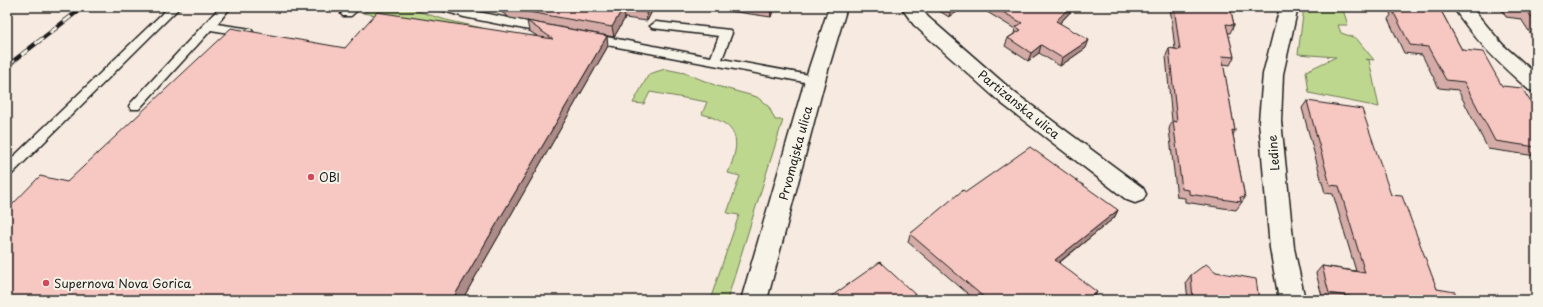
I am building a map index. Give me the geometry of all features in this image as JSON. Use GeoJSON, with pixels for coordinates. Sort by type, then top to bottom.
{"type":"FeatureCollection","features":[{"type":"Feature","properties":{"kind":"street","name":"Prvomajska ulica"},"geometry":{"type":"LineString","coordinates":[[754,300],[815,80],[838,7]]}},
{"type":"Feature","properties":{"kind":"street","name":"Partizanska ulica"},"geometry":{"type":"LineString","coordinates":[[910,7],[921,21],[1008,98],[1135,194]]}},
{"type":"Feature","properties":{"kind":"street","name":"Ledine"},"geometry":{"type":"LineString","coordinates":[[1289,7],[1273,74],[1270,121],[1282,248],[1292,300]]}},
{"type":"Feature","properties":{"kind":"street"},"geometry":{"type":"LineString","coordinates":[[1462,7],[1475,27],[1488,42],[1536,85]]}},
{"type":"Feature","properties":{"kind":"lane"},"geometry":{"type":"LineString","coordinates":[[7,171],[175,7]]}},
{"type":"Feature","properties":{"kind":"lane"},"geometry":{"type":"LineString","coordinates":[[135,106],[226,7]]}},
{"type":"Feature","properties":{"kind":"lane"},"geometry":{"type":"LineString","coordinates":[[442,7],[464,14],[555,31]]}},
{"type":"Feature","properties":{"kind":"lane"},"geometry":{"type":"LineString","coordinates":[[209,26],[255,34]]}},
{"type":"Feature","properties":{"kind":"lane"},"geometry":{"type":"LineString","coordinates":[[656,26],[726,33],[716,61]]}},
{"type":"Feature","properties":{"kind":"lane"},"geometry":{"type":"LineString","coordinates":[[578,35],[815,80]]}},
{"type":"Feature","properties":{"kind":"green space"},"geometry":{"type":"Polygon","coordinates":[[[375,7],[411,9],[446,20],[482,28],[480,31],[363,13],[375,7]]]}},
{"type":"Feature","properties":{"kind":"green space"},"geometry":{"type":"Polygon","coordinates":[[[1304,7],[1342,7],[1348,25],[1338,25],[1341,33],[1356,38],[1374,60],[1365,59],[1369,60],[1379,107],[1309,93],[1306,71],[1336,57],[1298,54],[1304,7]]]}},
{"type":"Feature","properties":{"kind":"green space"},"geometry":{"type":"Polygon","coordinates":[[[665,69],[685,73],[717,86],[757,97],[769,107],[775,120],[783,120],[727,300],[710,300],[739,215],[727,213],[740,176],[728,173],[735,151],[736,142],[734,135],[724,123],[702,114],[707,102],[650,92],[644,104],[633,103],[649,74],[665,69]]]}},
{"type":"Feature","properties":{"kind":"building"},"geometry":{"type":"Polygon","coordinates":[[[505,7],[648,7],[646,12],[623,8],[612,27],[505,7]]]}},
{"type":"Feature","properties":{"kind":"building"},"geometry":{"type":"Polygon","coordinates":[[[756,7],[771,7],[770,9],[756,7]]]}},
{"type":"Feature","properties":{"kind":"building"},"geometry":{"type":"Polygon","coordinates":[[[994,7],[1070,7],[1056,21],[1089,40],[1062,58],[1041,45],[1031,53],[1008,38],[1021,30],[1016,27],[1022,23],[994,7]]]}},
{"type":"Feature","properties":{"kind":"building"},"geometry":{"type":"Polygon","coordinates":[[[1174,7],[1230,7],[1234,25],[1226,24],[1234,57],[1222,56],[1235,131],[1232,130],[1245,198],[1240,197],[1241,202],[1189,194],[1189,190],[1182,189],[1173,121],[1177,122],[1169,48],[1180,50],[1174,7]]]}},
{"type":"Feature","properties":{"kind":"building"},"geometry":{"type":"Polygon","coordinates":[[[1396,7],[1439,7],[1462,50],[1483,52],[1502,86],[1522,88],[1536,111],[1536,147],[1495,141],[1464,82],[1446,80],[1428,47],[1410,45],[1393,11],[1398,12],[1396,7]]]}},
{"type":"Feature","properties":{"kind":"building"},"geometry":{"type":"Polygon","coordinates":[[[1511,7],[1536,7],[1536,24],[1527,11],[1512,9],[1511,7]]]}},
{"type":"Feature","properties":{"kind":"building","name":"OBI"},"geometry":{"type":"Polygon","coordinates":[[[377,12],[553,39],[527,21],[607,36],[452,300],[7,300],[7,210],[40,176],[67,182],[231,28],[345,48],[377,12]]]}},
{"type":"Feature","properties":{"kind":"building"},"geometry":{"type":"Polygon","coordinates":[[[1307,101],[1362,109],[1391,195],[1402,196],[1437,289],[1455,292],[1457,300],[1369,300],[1329,293],[1322,266],[1365,273],[1339,186],[1330,185],[1307,101]]]}},
{"type":"Feature","properties":{"kind":"building"},"geometry":{"type":"Polygon","coordinates":[[[1030,147],[1118,210],[1055,260],[1097,292],[1087,300],[987,300],[910,234],[963,190],[966,192],[1030,147]]]}},
{"type":"Feature","properties":{"kind":"building"},"geometry":{"type":"Polygon","coordinates":[[[880,262],[921,300],[826,300],[880,262]]]}},
{"type":"Feature","properties":{"kind":"building"},"geometry":{"type":"Polygon","coordinates":[[[1206,264],[1216,272],[1256,279],[1259,300],[1193,300],[1191,275],[1206,264]]]}},
{"type":"Feature","properties":{"kind":"railway"},"geometry":{"type":"LineString","coordinates":[[7,66],[83,7]]}},
{"type":"Feature","properties":{"kind":"place","name":"OBI"},"geometry":{"type":"Point","coordinates":[311,177]}},
{"type":"Feature","properties":{"kind":"place","name":"Supernova Nova Gorica"},"geometry":{"type":"Point","coordinates":[46,283]}}]}
